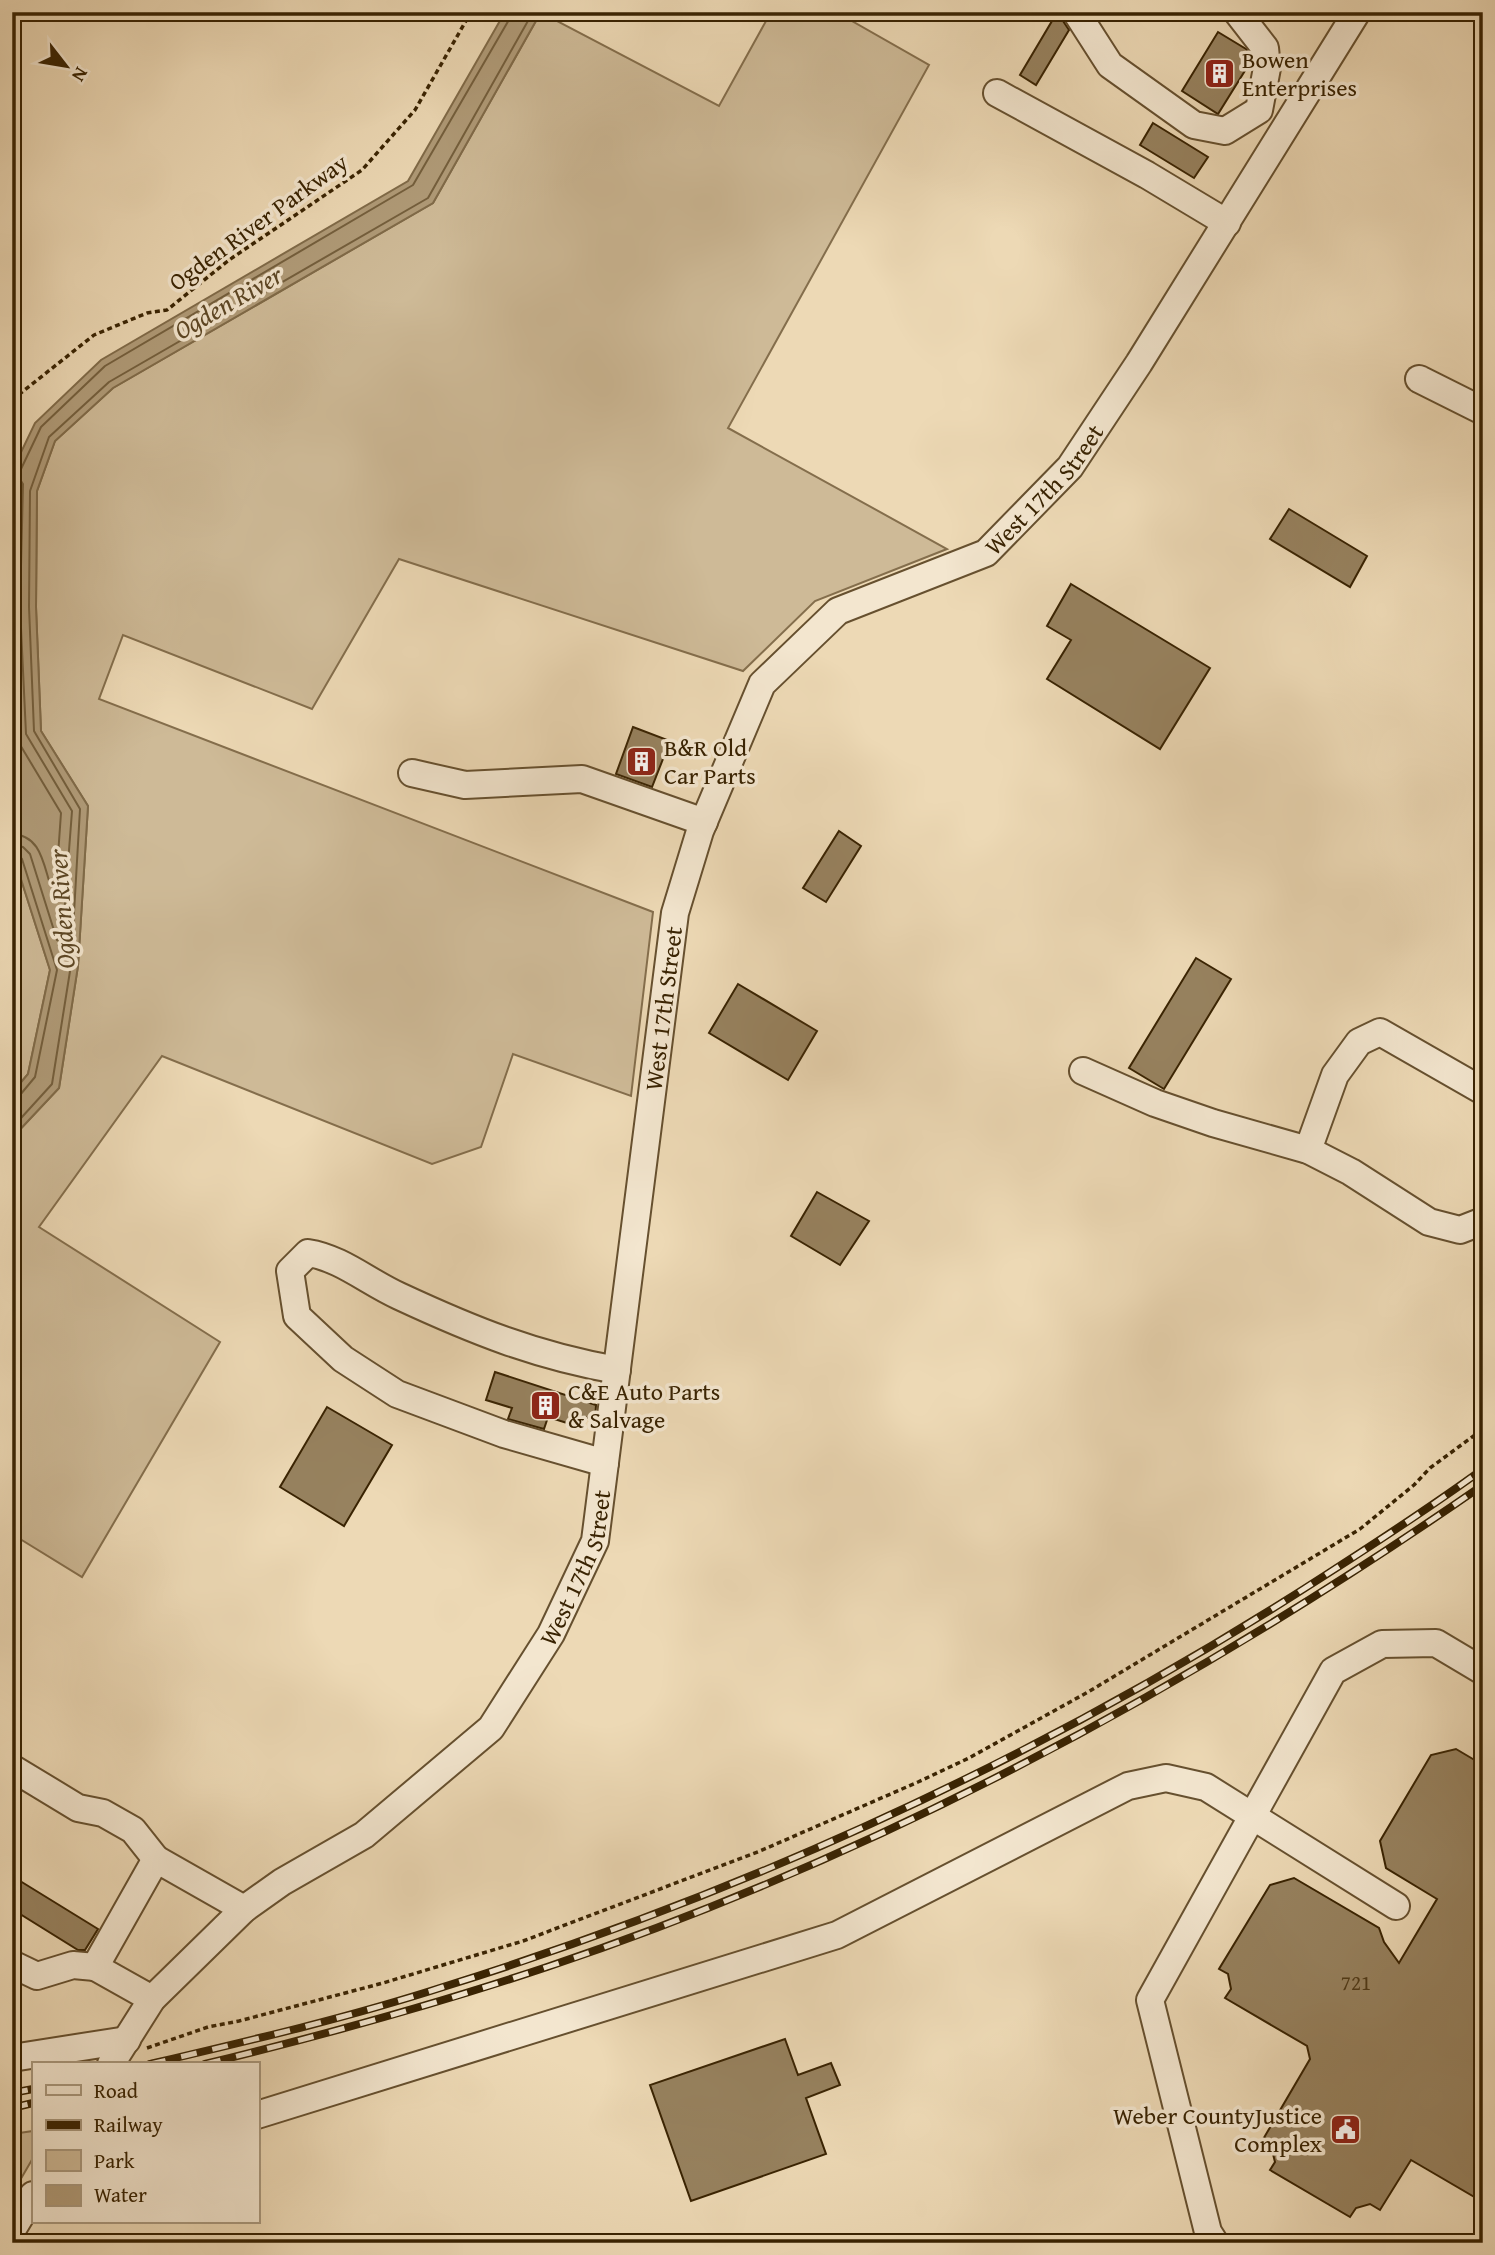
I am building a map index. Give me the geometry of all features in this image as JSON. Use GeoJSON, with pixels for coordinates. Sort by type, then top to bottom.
{"type":"FeatureCollection","features":[{"type":"Feature","properties":{"kind":"street"},"geometry":{"type":"LineString","coordinates":[[1076,12],[1110,65],[1194,125],[1225,131],[1259,110],[1267,68],[1265,48],[1237,12]]}},
{"type":"Feature","properties":{"kind":"street","name":"West 17th Street"},"geometry":{"type":"LineString","coordinates":[[120,2050],[152,1999],[244,1909],[282,1882],[364,1835],[491,1728],[551,1634],[595,1541],[675,913],[704,822],[762,684],[838,611],[986,553],[1070,467],[1227,223],[1357,12]]}},
{"type":"Feature","properties":{"kind":"street"},"geometry":{"type":"LineString","coordinates":[[997,93],[1147,175],[1227,223]]}},
{"type":"Feature","properties":{"kind":"street"},"geometry":{"type":"LineString","coordinates":[[1259,110],[1290,121]]}},
{"type":"Feature","properties":{"kind":"street"},"geometry":{"type":"LineString","coordinates":[[1419,379],[1483,411]]}},
{"type":"Feature","properties":{"kind":"street"},"geometry":{"type":"LineString","coordinates":[[412,773],[465,785],[582,779],[704,822]]}},
{"type":"Feature","properties":{"kind":"street"},"geometry":{"type":"LineString","coordinates":[[1308,1150],[1335,1075],[1359,1042],[1380,1032],[1483,1091]]}},
{"type":"Feature","properties":{"kind":"street"},"geometry":{"type":"LineString","coordinates":[[1083,1071],[1155,1104],[1308,1150],[1351,1172],[1430,1222],[1460,1230],[1483,1221]]}},
{"type":"Feature","properties":{"kind":"street"},"geometry":{"type":"LineString","coordinates":[[605,1463],[504,1434],[397,1394],[343,1359],[297,1316],[290,1271],[308,1252],[326,1255],[388,1292],[452,1321],[529,1350],[617,1370]]}},
{"type":"Feature","properties":{"kind":"street"},"geometry":{"type":"LineString","coordinates":[[1215,2243],[1208,2232],[1150,2000],[1333,1671],[1382,1644],[1436,1643],[1483,1671]]}},
{"type":"Feature","properties":{"kind":"street"},"geometry":{"type":"LineString","coordinates":[[12,1768],[78,1808],[103,1813],[133,1830],[156,1859],[244,1909]]}},
{"type":"Feature","properties":{"kind":"street"},"geometry":{"type":"LineString","coordinates":[[259,2114],[837,1935],[1128,1786],[1166,1778],[1206,1787],[1396,1906]]}},
{"type":"Feature","properties":{"kind":"street"},"geometry":{"type":"LineString","coordinates":[[94,1967],[156,1859]]}},
{"type":"Feature","properties":{"kind":"street"},"geometry":{"type":"LineString","coordinates":[[12,1964],[37,1976],[73,1965],[94,1967],[152,1999]]}},
{"type":"Feature","properties":{"kind":"street"},"geometry":{"type":"LineString","coordinates":[[12,2058],[120,2050]]}},
{"type":"Feature","properties":{"kind":"street"},"geometry":{"type":"LineString","coordinates":[[12,2230],[32,2196]]}},
{"type":"Feature","properties":{"kind":"path","name":"Ogden River Parkway"},"geometry":{"type":"LineString","coordinates":[[12,400],[94,335],[147,313],[167,310],[229,260],[362,170],[415,110],[471,12]]}},
{"type":"Feature","properties":{"kind":"path"},"geometry":{"type":"LineString","coordinates":[[120,2050],[148,2048],[208,2027],[383,1983],[523,1941],[760,1851],[918,1782],[969,1758],[1131,1668],[1360,1529],[1414,1485],[1430,1468],[1483,1429]]}},
{"type":"Feature","properties":{"kind":"green space"},"geometry":{"type":"Polygon","coordinates":[[[541,12],[553,12],[553,19],[719,106],[771,12],[836,12],[929,65],[728,428],[947,549],[815,601],[743,671],[399,559],[312,709],[123,635],[99,699],[653,912],[631,1096],[513,1054],[481,1147],[432,1164],[162,1056],[39,1227],[220,1342],[82,1577],[12,1534],[12,1138],[59,1088],[78,966],[88,806],[41,731],[36,607],[37,491],[55,441],[113,388],[433,203],[541,12]]]}},
{"type":"Feature","properties":{"kind":"green space"},"geometry":{"type":"Polygon","coordinates":[[[12,851],[50,970],[28,1074],[12,1093],[12,851]]]}},
{"type":"Feature","properties":{"kind":"green space"},"geometry":{"type":"Polygon","coordinates":[[[32,2131],[32,2160],[12,2194],[12,2134],[32,2131]]]}},
{"type":"Feature","properties":{"kind":"water","name":"Ogden River"},"geometry":{"type":"Polygon","coordinates":[[[505,12],[541,12],[433,203],[113,388],[55,441],[37,491],[36,607],[41,731],[88,806],[78,966],[59,1088],[12,1138],[12,1093],[28,1074],[50,970],[12,851],[12,471],[35,423],[101,360],[408,181],[505,12]]]}},
{"type":"Feature","properties":{"kind":"building"},"geometry":{"type":"Polygon","coordinates":[[[1055,16],[1063,21],[1069,30],[1036,85],[1020,75],[1055,16]]]}},
{"type":"Feature","properties":{"kind":"building","name":"Bowen Enterprises"},"geometry":{"type":"Polygon","coordinates":[[[1218,32],[1246,49],[1251,61],[1218,114],[1182,91],[1218,32]]]}},
{"type":"Feature","properties":{"kind":"building"},"geometry":{"type":"Polygon","coordinates":[[[1153,123],[1208,157],[1194,178],[1140,145],[1153,123]]]}},
{"type":"Feature","properties":{"kind":"building"},"geometry":{"type":"Polygon","coordinates":[[[1289,509],[1367,556],[1350,587],[1270,539],[1289,509]]]}},
{"type":"Feature","properties":{"kind":"building"},"geometry":{"type":"Polygon","coordinates":[[[1071,584],[1210,668],[1160,749],[1047,679],[1071,640],[1047,626],[1071,584]]]}},
{"type":"Feature","properties":{"kind":"building","name":"B&R Old Car Parts"},"geometry":{"type":"Polygon","coordinates":[[[633,727],[670,741],[652,787],[616,774],[633,727]]]}},
{"type":"Feature","properties":{"kind":"building"},"geometry":{"type":"Polygon","coordinates":[[[839,831],[861,846],[826,902],[803,888],[839,831]]]}},
{"type":"Feature","properties":{"kind":"building"},"geometry":{"type":"Polygon","coordinates":[[[1196,958],[1231,979],[1164,1089],[1129,1068],[1196,958]]]}},
{"type":"Feature","properties":{"kind":"building"},"geometry":{"type":"Polygon","coordinates":[[[738,984],[817,1031],[788,1080],[709,1033],[738,984]]]}},
{"type":"Feature","properties":{"kind":"building"},"geometry":{"type":"Polygon","coordinates":[[[817,1192],[869,1221],[840,1265],[791,1236],[817,1192]]]}},
{"type":"Feature","properties":{"kind":"building","name":"C&E Auto Parts & Salvage"},"geometry":{"type":"Polygon","coordinates":[[[495,1372],[596,1405],[595,1420],[571,1413],[567,1423],[548,1417],[544,1429],[508,1419],[512,1408],[486,1400],[495,1372]]]}},
{"type":"Feature","properties":{"kind":"building"},"geometry":{"type":"Polygon","coordinates":[[[327,1407],[392,1445],[344,1526],[280,1487],[327,1407]]]}},
{"type":"Feature","properties":{"kind":"building"},"geometry":{"type":"Polygon","coordinates":[[[1456,1749],[1483,1765],[1483,2202],[1411,2160],[1380,2210],[1370,2204],[1356,2208],[1350,2217],[1270,2170],[1275,2162],[1271,2146],[1262,2141],[1310,2059],[1307,2046],[1225,1998],[1231,1989],[1228,1974],[1219,1969],[1270,1885],[1294,1878],[1379,1928],[1384,1942],[1399,1963],[1437,1899],[1386,1868],[1380,1841],[1431,1755],[1456,1749]]]}},
{"type":"Feature","properties":{"kind":"building"},"geometry":{"type":"Polygon","coordinates":[[[12,1876],[98,1929],[85,1950],[78,1950],[12,1909],[12,1876]]]}},
{"type":"Feature","properties":{"kind":"building"},"geometry":{"type":"Polygon","coordinates":[[[785,2039],[798,2075],[831,2063],[840,2085],[806,2098],[826,2154],[691,2201],[650,2085],[785,2039]]]}},
{"type":"Feature","properties":{"kind":"railway"},"geometry":{"type":"LineString","coordinates":[[158,2062],[370,2009],[559,1949],[673,1907],[897,1812],[1007,1758],[1220,1640],[1424,1511],[1483,1469]]}},
{"type":"Feature","properties":{"kind":"railway"},"geometry":{"type":"LineString","coordinates":[[213,2062],[377,2019],[505,1981],[671,1922],[793,1873],[913,1818],[1031,1759],[1147,1696],[1373,1559],[1483,1485]]}},
{"type":"Feature","properties":{"kind":"railway"},"geometry":{"type":"LineString","coordinates":[[12,2093],[32,2089]]}},
{"type":"Feature","properties":{"kind":"railway"},"geometry":{"type":"LineString","coordinates":[[12,2108],[32,2103]]}},
{"type":"Feature","properties":{"kind":"place","name":"Bowen Enterprises"},"geometry":{"type":"Point","coordinates":[1219,73]}},
{"type":"Feature","properties":{"kind":"place","name":"B&R Old Car Parts"},"geometry":{"type":"Point","coordinates":[641,761]}},
{"type":"Feature","properties":{"kind":"place","name":"C&E Auto Parts & Salvage"},"geometry":{"type":"Point","coordinates":[545,1405]}},
{"type":"Feature","properties":{"kind":"place","name":"Weber CountyJustice Complex"},"geometry":{"type":"Point","coordinates":[1345,2129]}}]}
